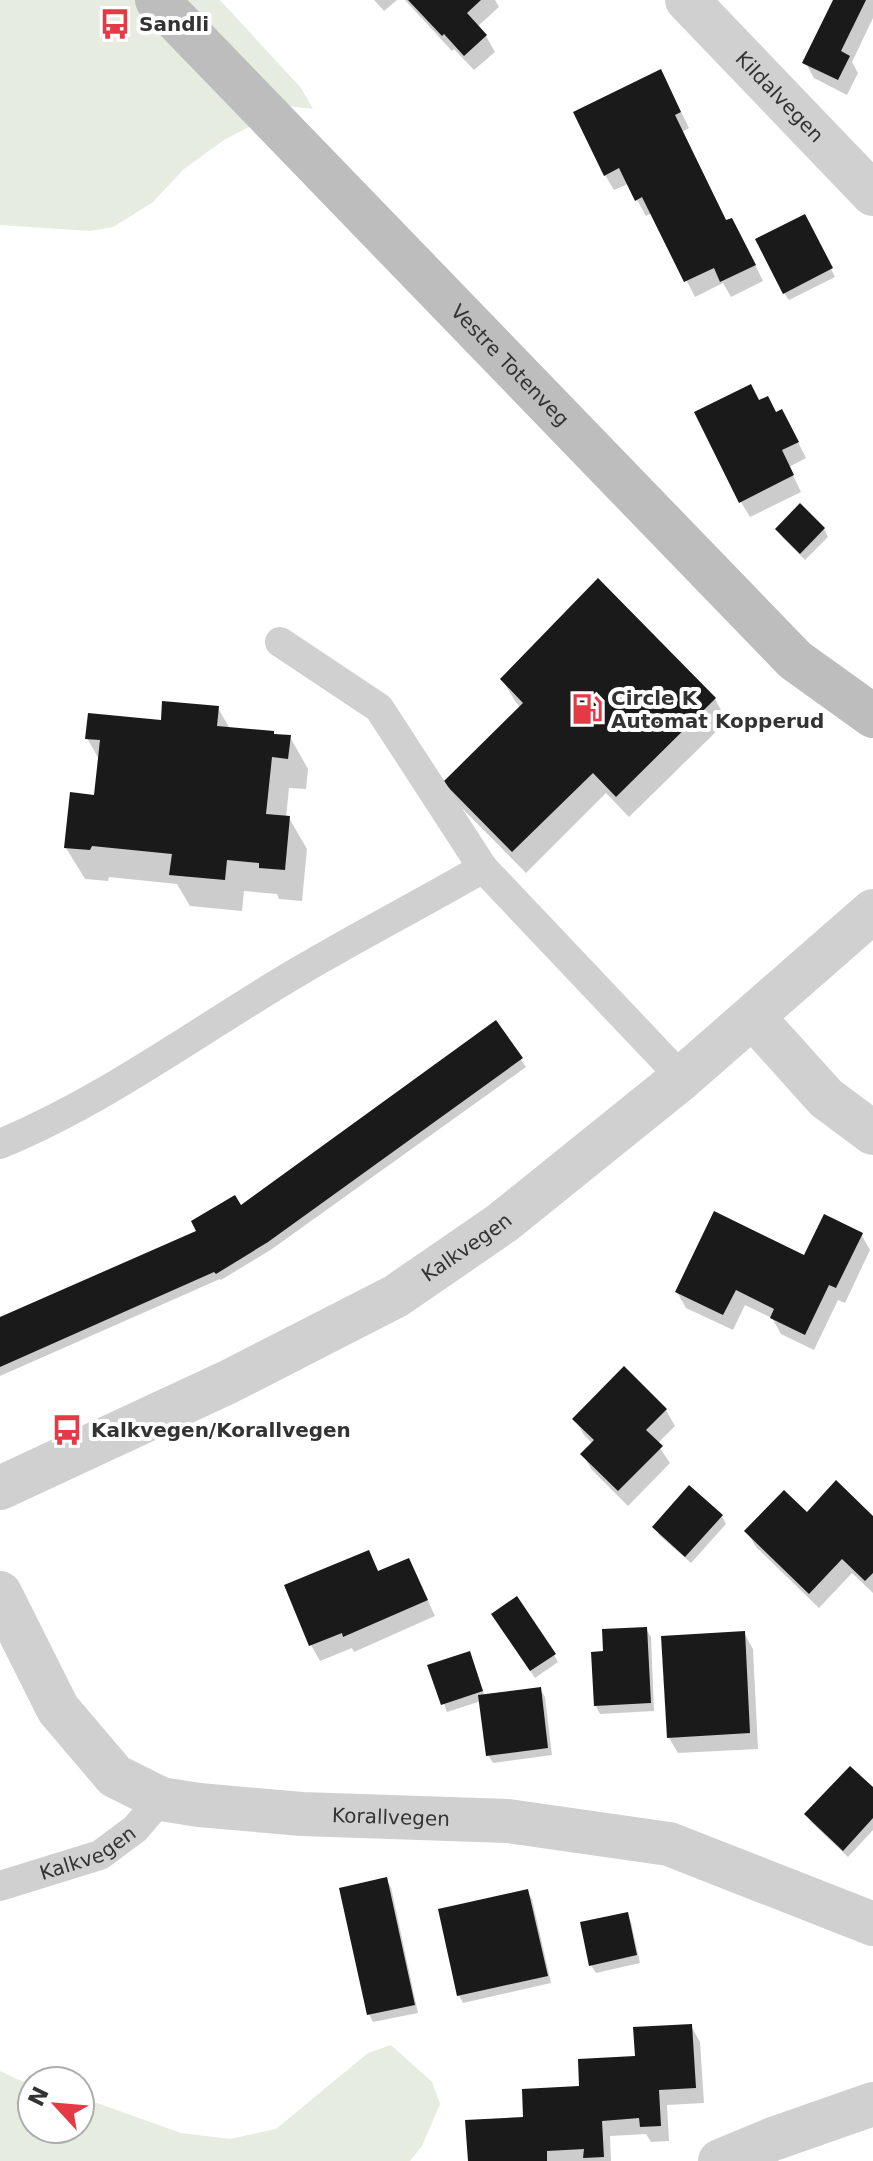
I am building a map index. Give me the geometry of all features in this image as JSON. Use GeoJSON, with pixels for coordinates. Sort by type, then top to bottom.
{"type":"FeatureCollection","features":[{"type":"Feature","properties":{"kind":"main road","name":"Vestre Totenveg"},"geometry":{"type":"LineString","coordinates":[[157,0],[795,660],[873,716]]}},
{"type":"Feature","properties":{"kind":"street","name":"Kildalvegen"},"geometry":{"type":"LineString","coordinates":[[687,0],[873,194]]}},
{"type":"Feature","properties":{"kind":"street","name":"Kalkvegen"},"geometry":{"type":"LineString","coordinates":[[0,1488],[228,1382],[396,1296],[502,1223],[682,1078],[873,911]]}},
{"type":"Feature","properties":{"kind":"street"},"geometry":{"type":"LineString","coordinates":[[753,1017],[826,1098],[873,1133]]}},
{"type":"Feature","properties":{"kind":"street","name":"Korallvegen"},"geometry":{"type":"LineString","coordinates":[[0,1593],[58,1709],[115,1776],[161,1799],[302,1814],[508,1821],[669,1844],[873,1924]]}},
{"type":"Feature","properties":{"kind":"street"},"geometry":{"type":"LineString","coordinates":[[720,2161],[873,2104]]}},
{"type":"Feature","properties":{"kind":"lane"},"geometry":{"type":"LineString","coordinates":[[280,642],[379,708],[483,868],[682,1078]]}},
{"type":"Feature","properties":{"kind":"lane"},"geometry":{"type":"LineString","coordinates":[[0,1144],[40,1127],[130,1077],[298,972],[483,868]]}},
{"type":"Feature","properties":{"kind":"lane","name":"Kalkvegen"},"geometry":{"type":"LineString","coordinates":[[0,1886],[100,1855],[135,1829],[161,1799]]}},
{"type":"Feature","properties":{"kind":"shaded area"},"geometry":{"type":"Polygon","coordinates":[[[0,0],[220,0],[301,88],[313,109],[288,106],[224,140],[184,169],[152,203],[113,227],[90,231],[0,225],[0,0]]]}},
{"type":"Feature","properties":{"kind":"shaded area"},"geometry":{"type":"Polygon","coordinates":[[[391,2045],[432,2082],[440,2104],[422,2146],[410,2161],[0,2161],[0,2071],[16,2079],[16,2145],[96,2145],[96,2103],[181,2133],[230,2139],[276,2129],[368,2053],[391,2045]]]}},
{"type":"Feature","properties":{"kind":"building"},"geometry":{"type":"Polygon","coordinates":[[[408,0],[481,0],[467,13],[487,35],[464,56],[408,0]]]}},
{"type":"Feature","properties":{"kind":"building"},"geometry":{"type":"Polygon","coordinates":[[[833,0],[866,0],[841,51],[850,56],[838,80],[802,63],[833,0]]]}},
{"type":"Feature","properties":{"kind":"building"},"geometry":{"type":"Polygon","coordinates":[[[661,69],[681,112],[675,115],[726,220],[732,218],[756,265],[720,282],[714,268],[684,282],[642,197],[635,201],[619,168],[604,176],[573,112],[661,69]]]}},
{"type":"Feature","properties":{"kind":"building"},"geometry":{"type":"Polygon","coordinates":[[[805,214],[833,268],[783,294],[755,239],[805,214]]]}},
{"type":"Feature","properties":{"kind":"building"},"geometry":{"type":"Polygon","coordinates":[[[751,384],[759,400],[768,396],[776,412],[782,409],[799,442],[782,450],[794,475],[739,503],[694,412],[751,384]]]}},
{"type":"Feature","properties":{"kind":"building"},"geometry":{"type":"Polygon","coordinates":[[[800,503],[825,528],[800,554],[775,529],[800,503]]]}},
{"type":"Feature","properties":{"kind":"building"},"geometry":{"type":"Polygon","coordinates":[[[598,578],[716,698],[616,797],[593,773],[512,852],[443,782],[523,703],[500,679],[598,578]]]}},
{"type":"Feature","properties":{"kind":"building"},"geometry":{"type":"Polygon","coordinates":[[[162,701],[219,706],[217,726],[291,735],[288,759],[272,757],[266,814],[290,816],[285,870],[259,868],[259,863],[227,860],[225,880],[169,875],[172,854],[92,846],[90,850],[64,848],[70,792],[94,795],[100,740],[85,739],[88,713],[161,720],[162,701]]]}},
{"type":"Feature","properties":{"kind":"building"},"geometry":{"type":"Polygon","coordinates":[[[496,1020],[523,1058],[268,1242],[216,1274],[214,1272],[0,1367],[0,1317],[196,1231],[191,1221],[235,1195],[241,1205],[496,1020]]]}},
{"type":"Feature","properties":{"kind":"building"},"geometry":{"type":"Polygon","coordinates":[[[714,1211],[804,1255],[824,1214],[863,1233],[836,1288],[829,1285],[805,1335],[770,1318],[774,1309],[736,1290],[723,1315],[675,1292],[714,1211]]]}},
{"type":"Feature","properties":{"kind":"building"},"geometry":{"type":"Polygon","coordinates":[[[624,1366],[667,1409],[646,1430],[663,1446],[618,1491],[580,1454],[594,1440],[572,1419],[624,1366]]]}},
{"type":"Feature","properties":{"kind":"building"},"geometry":{"type":"Polygon","coordinates":[[[836,1480],[873,1516],[873,1573],[865,1581],[842,1559],[809,1594],[744,1531],[784,1490],[807,1512],[836,1480]]]}},
{"type":"Feature","properties":{"kind":"building"},"geometry":{"type":"Polygon","coordinates":[[[689,1485],[723,1515],[685,1557],[652,1527],[689,1485]]]}},
{"type":"Feature","properties":{"kind":"building"},"geometry":{"type":"Polygon","coordinates":[[[369,1550],[378,1571],[409,1558],[428,1600],[343,1637],[342,1633],[309,1646],[284,1585],[369,1550]]]}},
{"type":"Feature","properties":{"kind":"building"},"geometry":{"type":"Polygon","coordinates":[[[517,1596],[556,1654],[530,1671],[491,1614],[517,1596]]]}},
{"type":"Feature","properties":{"kind":"building"},"geometry":{"type":"Polygon","coordinates":[[[647,1627],[651,1703],[594,1706],[591,1652],[603,1651],[602,1629],[647,1627]]]}},
{"type":"Feature","properties":{"kind":"building"},"geometry":{"type":"Polygon","coordinates":[[[745,1631],[750,1733],[667,1738],[661,1636],[745,1631]]]}},
{"type":"Feature","properties":{"kind":"building"},"geometry":{"type":"Polygon","coordinates":[[[470,1651],[483,1691],[441,1705],[427,1665],[470,1651]]]}},
{"type":"Feature","properties":{"kind":"building"},"geometry":{"type":"Polygon","coordinates":[[[541,1687],[548,1748],[486,1756],[478,1695],[541,1687]]]}},
{"type":"Feature","properties":{"kind":"building"},"geometry":{"type":"Polygon","coordinates":[[[850,1766],[873,1787],[873,1818],[843,1851],[804,1814],[850,1766]]]}},
{"type":"Feature","properties":{"kind":"building"},"geometry":{"type":"Polygon","coordinates":[[[387,1877],[415,2005],[367,2015],[339,1888],[387,1877]]]}},
{"type":"Feature","properties":{"kind":"building"},"geometry":{"type":"Polygon","coordinates":[[[528,1889],[548,1976],[457,1996],[438,1909],[528,1889]]]}},
{"type":"Feature","properties":{"kind":"building"},"geometry":{"type":"Polygon","coordinates":[[[628,1912],[637,1955],[589,1966],[580,1922],[628,1912]]]}},
{"type":"Feature","properties":{"kind":"building"},"geometry":{"type":"Polygon","coordinates":[[[692,2024],[696,2088],[659,2090],[661,2126],[640,2127],[639,2118],[602,2121],[604,2157],[583,2158],[584,2149],[547,2151],[547,2161],[468,2161],[465,2120],[523,2117],[522,2089],[579,2086],[578,2059],[635,2056],[633,2027],[692,2024]]]}},
{"type":"Feature","properties":{"kind":"place","name":"Sandli"},"geometry":{"type":"Point","coordinates":[115,24]}},
{"type":"Feature","properties":{"kind":"place","name":"Circle K Automat Kopperud"},"geometry":{"type":"Point","coordinates":[587,709]}},
{"type":"Feature","properties":{"kind":"place","name":"Kalkvegen/Korallvegen"},"geometry":{"type":"Point","coordinates":[67,1430]}}]}
